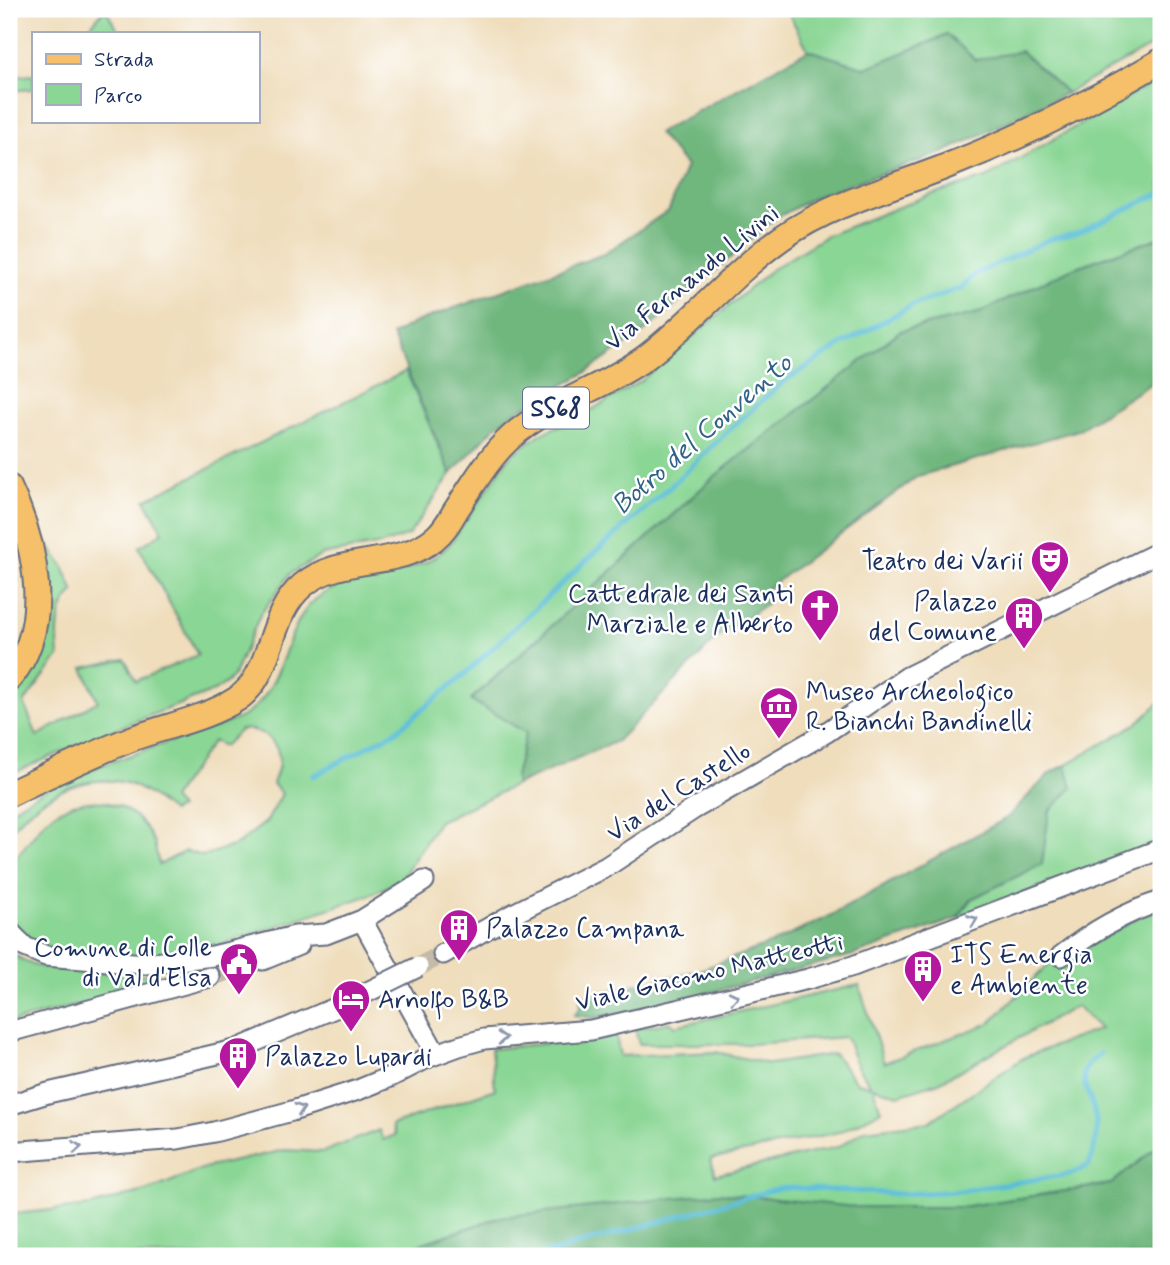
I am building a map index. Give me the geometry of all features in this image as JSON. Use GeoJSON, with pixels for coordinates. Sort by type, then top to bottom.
{"type":"FeatureCollection","features":[{"type":"Feature","properties":{"kind":"main road","name":"Via Fernando Livini"},"geometry":{"type":"LineString","coordinates":[[9,794],[111,747],[215,710],[240,697],[257,677],[285,606],[301,586],[333,569],[402,555],[430,541],[443,530],[480,472],[510,437],[646,357],[752,260],[787,234],[842,206],[1007,140],[1083,104],[1161,61]]}},
{"type":"Feature","properties":{"kind":"main road"},"geometry":{"type":"LineString","coordinates":[[9,487],[32,554],[36,590],[28,652],[9,679]]}},
{"type":"Feature","properties":{"kind":"main road"},"geometry":{"type":"LineString","coordinates":[[9,531],[33,627]]}},
{"type":"Feature","properties":{"kind":"street","name":"Via del Castello"},"geometry":{"type":"LineString","coordinates":[[443,954],[511,915],[606,867],[694,809],[827,732],[907,677],[1161,551]]}},
{"type":"Feature","properties":{"kind":"street","name":"Viale Giacomo Matteotti"},"geometry":{"type":"LineString","coordinates":[[9,1152],[178,1139],[214,1132],[358,1090],[436,1054],[484,1039],[591,1030],[808,979],[853,966],[1161,849]]}},
{"type":"Feature","properties":{"kind":"street"},"geometry":{"type":"LineString","coordinates":[[263,960],[362,920],[424,881]]}},
{"type":"Feature","properties":{"kind":"street"},"geometry":{"type":"LineString","coordinates":[[1060,956],[1087,935],[1138,909],[1161,901]]}},
{"type":"Feature","properties":{"kind":"street"},"geometry":{"type":"LineString","coordinates":[[362,920],[436,1054]]}},
{"type":"Feature","properties":{"kind":"street"},"geometry":{"type":"LineString","coordinates":[[9,931],[25,947],[37,953],[135,964],[213,957],[295,936],[326,934]]}},
{"type":"Feature","properties":{"kind":"street"},"geometry":{"type":"LineString","coordinates":[[9,1105],[48,1093],[242,1048],[335,1008],[418,967]]}},
{"type":"Feature","properties":{"kind":"street"},"geometry":{"type":"LineString","coordinates":[[9,1031],[210,977]]}},
{"type":"Feature","properties":{"kind":"green space"},"geometry":{"type":"Polygon","coordinates":[[[105,9],[119,32],[85,32],[105,9]]]}},
{"type":"Feature","properties":{"kind":"green space"},"geometry":{"type":"Polygon","coordinates":[[[779,9],[1161,9],[1161,40],[1067,93],[1021,51],[976,61],[947,35],[866,68],[808,50],[788,12],[779,9]]]}},
{"type":"Feature","properties":{"kind":"green space"},"geometry":{"type":"Polygon","coordinates":[[[947,35],[976,60],[1021,51],[1067,93],[945,152],[821,194],[776,218],[644,332],[585,373],[511,414],[495,427],[451,474],[392,335],[416,322],[604,254],[669,210],[686,166],[658,133],[808,50],[866,68],[947,35]]]}},
{"type":"Feature","properties":{"kind":"green space"},"geometry":{"type":"Polygon","coordinates":[[[32,75],[32,89],[9,91],[9,77],[32,75]]]}},
{"type":"Feature","properties":{"kind":"green space"},"geometry":{"type":"Polygon","coordinates":[[[1161,78],[1161,237],[1071,269],[979,313],[900,331],[714,477],[471,699],[526,733],[515,777],[516,785],[439,821],[400,881],[367,896],[204,950],[131,958],[42,948],[17,929],[9,915],[10,865],[45,821],[58,811],[73,804],[105,802],[121,807],[135,816],[146,828],[154,842],[159,865],[185,851],[203,856],[238,844],[267,821],[282,794],[273,784],[279,762],[278,754],[267,737],[255,731],[240,730],[224,746],[213,741],[172,799],[180,808],[172,812],[150,795],[126,783],[93,781],[60,791],[45,800],[19,821],[9,834],[9,812],[50,787],[73,777],[228,723],[248,713],[262,700],[272,684],[292,634],[310,605],[339,586],[405,570],[435,556],[449,545],[510,456],[539,435],[588,412],[642,380],[771,270],[826,236],[929,195],[986,178],[1161,78]]]}},
{"type":"Feature","properties":{"kind":"green space"},"geometry":{"type":"Polygon","coordinates":[[[1161,237],[1161,377],[1078,430],[918,476],[768,588],[766,604],[717,638],[617,741],[516,785],[515,777],[526,733],[471,700],[714,477],[900,331],[979,313],[1071,269],[1161,237]]]}},
{"type":"Feature","properties":{"kind":"green space"},"geometry":{"type":"Polygon","coordinates":[[[406,371],[451,474],[409,535],[382,544],[322,555],[290,574],[260,615],[234,675],[214,691],[110,731],[9,775],[9,701],[26,683],[38,664],[48,620],[45,574],[36,528],[63,566],[74,592],[61,613],[58,630],[59,656],[24,703],[37,736],[98,701],[83,668],[125,659],[136,681],[198,655],[139,547],[163,532],[145,500],[406,371]]]}},
{"type":"Feature","properties":{"kind":"green space"},"geometry":{"type":"Polygon","coordinates":[[[1161,701],[1161,841],[956,919],[973,898],[1042,864],[1049,811],[1072,788],[1066,765],[1136,724],[1161,701]]]}},
{"type":"Feature","properties":{"kind":"green space"},"geometry":{"type":"Polygon","coordinates":[[[1066,765],[1072,788],[1049,812],[1042,864],[973,898],[956,919],[853,955],[654,1007],[594,1018],[574,1015],[580,1007],[581,997],[700,970],[775,942],[828,917],[1007,818],[1050,773],[1066,765]]]}},
{"type":"Feature","properties":{"kind":"green space"},"geometry":{"type":"Polygon","coordinates":[[[1161,908],[1161,1144],[1111,1184],[961,1207],[856,1207],[500,1217],[385,1256],[9,1256],[9,1217],[13,1214],[91,1206],[155,1188],[204,1168],[285,1150],[323,1152],[379,1130],[383,1140],[395,1135],[392,1125],[495,1089],[491,1049],[616,1036],[620,1056],[716,1052],[770,1064],[834,1054],[857,1083],[871,1086],[858,1068],[846,1037],[752,1044],[639,1044],[635,1029],[671,1022],[675,1026],[859,985],[884,1063],[990,1023],[1052,961],[1070,957],[1143,914],[1161,908]],[[1077,1006],[939,1082],[898,1095],[873,1087],[881,1111],[839,1132],[711,1159],[715,1175],[838,1147],[865,1130],[929,1122],[1025,1057],[1100,1029],[1077,1006]]]}},
{"type":"Feature","properties":{"kind":"green space"},"geometry":{"type":"Polygon","coordinates":[[[9,953],[33,965],[76,972],[161,975],[201,966],[203,973],[9,1023],[9,953]]]}},
{"type":"Feature","properties":{"kind":"green space"},"geometry":{"type":"Polygon","coordinates":[[[1161,1144],[1161,1256],[385,1256],[500,1217],[719,1193],[856,1207],[961,1207],[1111,1184],[1161,1144]]]}},
{"type":"Feature","properties":{"kind":"waterway","name":"Botro del Convento"},"geometry":{"type":"LineString","coordinates":[[313,776],[395,732],[464,675],[782,383],[841,345],[913,305],[961,288],[975,274],[1050,239],[1076,233],[1161,193]]}},
{"type":"Feature","properties":{"kind":"waterway"},"geometry":{"type":"LineString","coordinates":[[537,1256],[783,1187],[901,1194],[959,1191],[1071,1174],[1089,1165],[1094,1150],[1095,1117],[1084,1074],[1087,1065],[1100,1054]]}},
{"type":"Feature","properties":{"kind":"tunnel"},"geometry":{"type":"LineString","coordinates":[[418,967],[443,954]]}},
{"type":"Feature","properties":{"kind":"tunnel"},"geometry":{"type":"LineString","coordinates":[[210,977],[263,960]]}},
{"type":"Feature","properties":{"kind":"place","name":"Teatro dei Varii"},"geometry":{"type":"Point","coordinates":[1050,594]}},
{"type":"Feature","properties":{"kind":"place","name":"Cattedrale dei Santi Marziale e Alberto"},"geometry":{"type":"Point","coordinates":[820,642]}},
{"type":"Feature","properties":{"kind":"place","name":"Palazzo del Comune"},"geometry":{"type":"Point","coordinates":[1024,650]}},
{"type":"Feature","properties":{"kind":"place","name":"Museo Archeologico R. Bianchi Bandinelli"},"geometry":{"type":"Point","coordinates":[779,740]}},
{"type":"Feature","properties":{"kind":"place","name":"Palazzo Campana"},"geometry":{"type":"Point","coordinates":[459,962]}},
{"type":"Feature","properties":{"kind":"place","name":"Comune di Colle di Val d'Elsa"},"geometry":{"type":"Point","coordinates":[239,996]}},
{"type":"Feature","properties":{"kind":"place","name":"ITS Energia e Ambiente"},"geometry":{"type":"Point","coordinates":[923,1003]}},
{"type":"Feature","properties":{"kind":"place","name":"Arnolfo B&B"},"geometry":{"type":"Point","coordinates":[351,1033]}},
{"type":"Feature","properties":{"kind":"place","name":"Palazzo Lupardi"},"geometry":{"type":"Point","coordinates":[238,1090]}}]}
